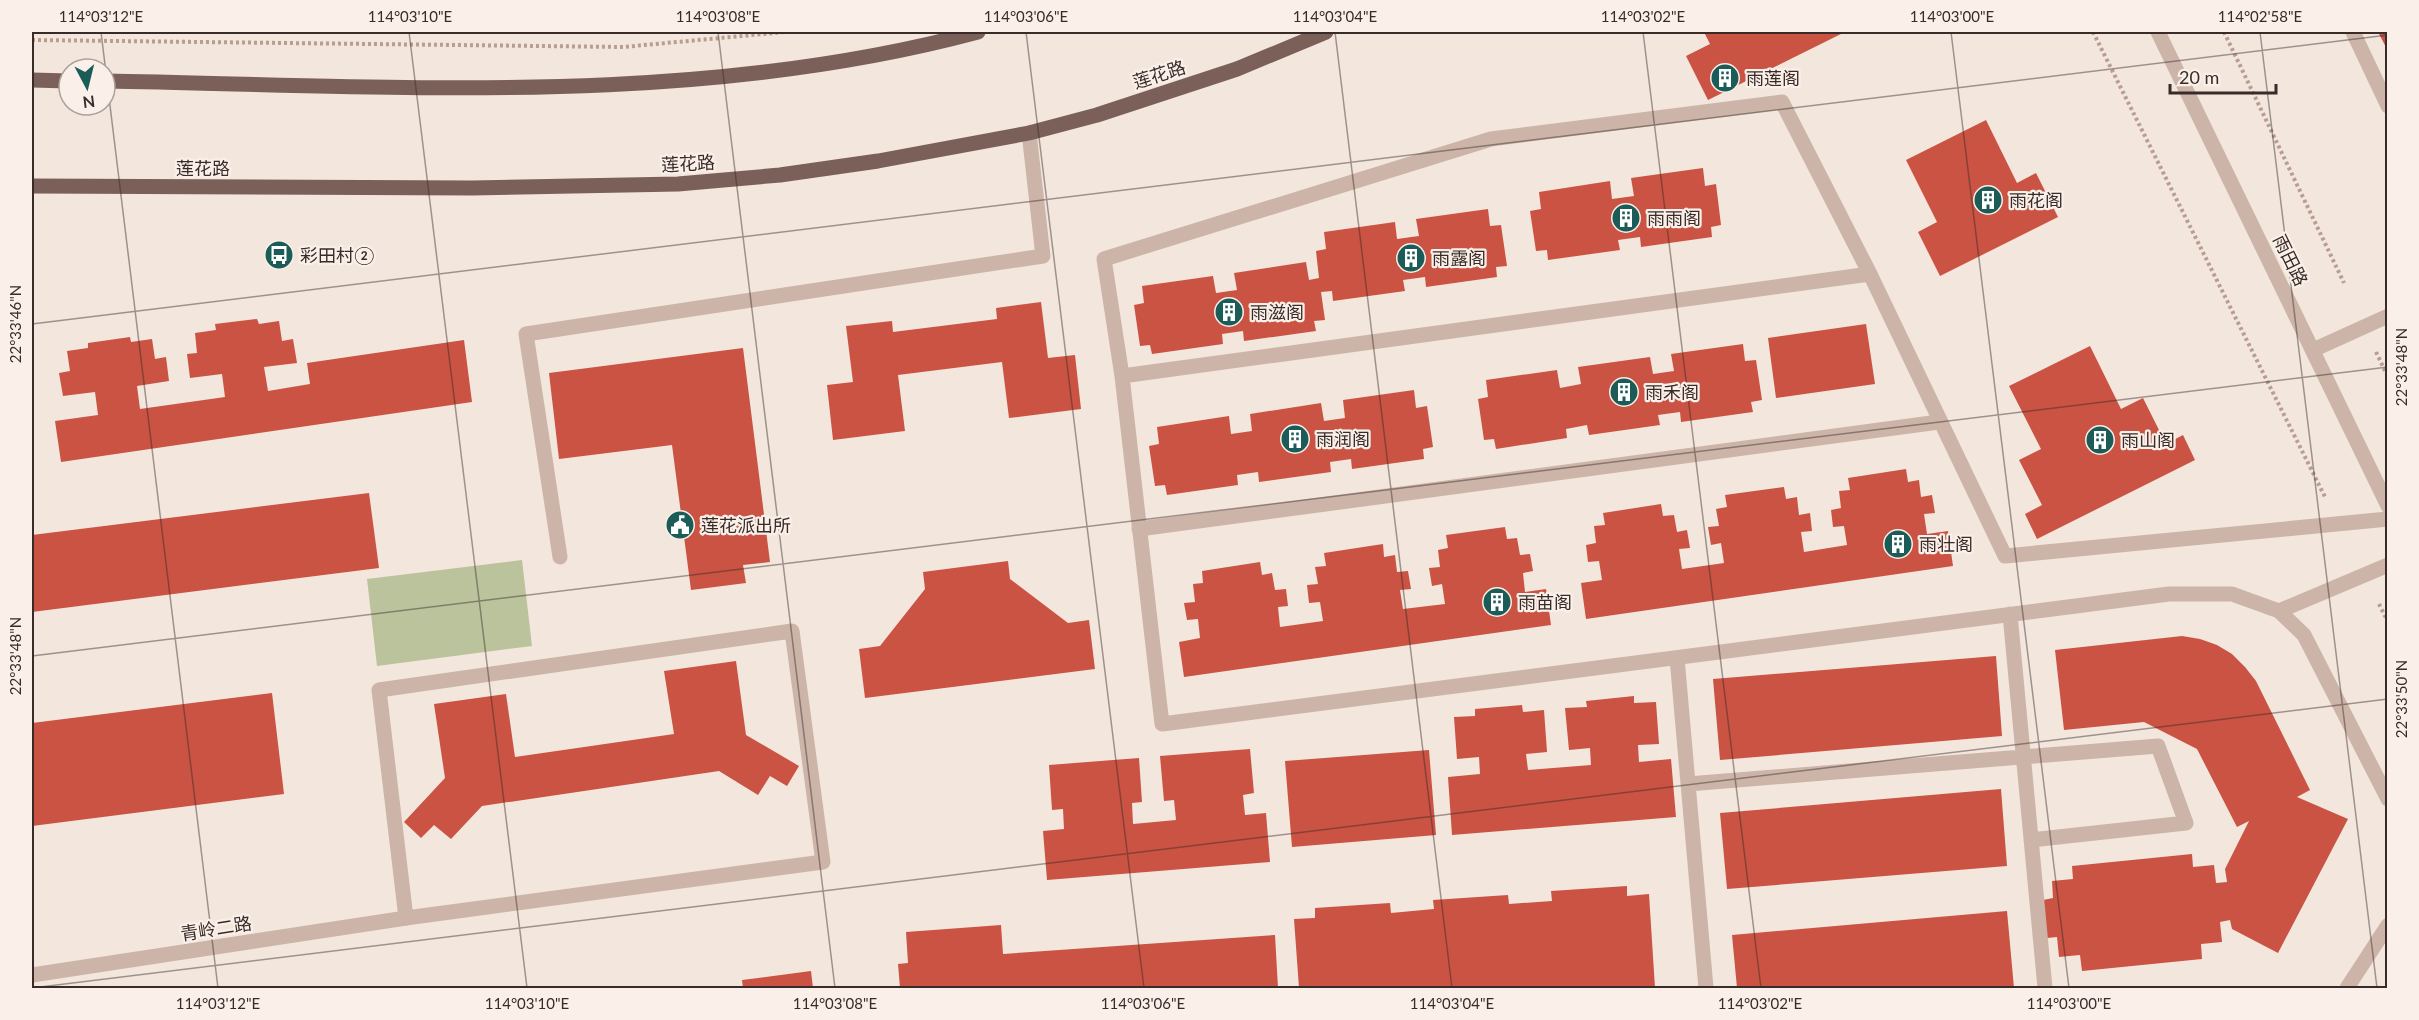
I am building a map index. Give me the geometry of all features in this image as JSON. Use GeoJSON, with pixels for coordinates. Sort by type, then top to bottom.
{"type":"FeatureCollection","features":[{"type":"Feature","properties":{"kind":"main road"},"geometry":{"type":"LineString","coordinates":[[117,81],[476,87],[573,87],[670,82],[767,72],[862,57],[978,32]]}},
{"type":"Feature","properties":{"kind":"main road","name":"莲花路"},"geometry":{"type":"LineString","coordinates":[[32,186],[472,188],[678,184],[780,176],[1029,134],[1097,115],[1237,69],[1326,32]]}},
{"type":"Feature","properties":{"kind":"main road"},"geometry":{"type":"LineString","coordinates":[[32,80],[57,81]]}},
{"type":"Feature","properties":{"kind":"street","name":"雨田路"},"geometry":{"type":"LineString","coordinates":[[2158,32],[2388,506]]}},
{"type":"Feature","properties":{"kind":"street"},"geometry":{"type":"LineString","coordinates":[[2353,32],[2388,106]]}},
{"type":"Feature","properties":{"kind":"street"},"geometry":{"type":"LineString","coordinates":[[2388,519],[2005,556],[1870,274],[1782,102],[1491,139],[1104,259],[1122,376],[1162,724],[2169,594],[2232,594],[2278,611],[2304,634],[2388,799]]}},
{"type":"Feature","properties":{"kind":"street"},"geometry":{"type":"LineString","coordinates":[[560,557],[526,334],[1043,256],[1029,134]]}},
{"type":"Feature","properties":{"kind":"street"},"geometry":{"type":"LineString","coordinates":[[1122,376],[1870,274]]}},
{"type":"Feature","properties":{"kind":"street"},"geometry":{"type":"LineString","coordinates":[[2313,350],[2388,316]]}},
{"type":"Feature","properties":{"kind":"street"},"geometry":{"type":"LineString","coordinates":[[1139,529],[1939,422]]}},
{"type":"Feature","properties":{"kind":"street"},"geometry":{"type":"LineString","coordinates":[[2278,611],[2388,566]]}},
{"type":"Feature","properties":{"kind":"street"},"geometry":{"type":"LineString","coordinates":[[2010,614],[2045,988]]}},
{"type":"Feature","properties":{"kind":"street","name":"青岭二路"},"geometry":{"type":"LineString","coordinates":[[32,975],[406,918],[823,862],[792,631],[379,690],[406,918]]}},
{"type":"Feature","properties":{"kind":"street"},"geometry":{"type":"LineString","coordinates":[[1677,658],[1706,988]]}},
{"type":"Feature","properties":{"kind":"street"},"geometry":{"type":"LineString","coordinates":[[1689,784],[2158,746],[2186,824],[2031,840]]}},
{"type":"Feature","properties":{"kind":"street"},"geometry":{"type":"LineString","coordinates":[[2347,988],[2388,925]]}},
{"type":"Feature","properties":{"kind":"path"},"geometry":{"type":"LineString","coordinates":[[32,40],[623,47],[785,32]]}},
{"type":"Feature","properties":{"kind":"path"},"geometry":{"type":"LineString","coordinates":[[2093,32],[2329,505]]}},
{"type":"Feature","properties":{"kind":"path"},"geometry":{"type":"LineString","coordinates":[[2224,32],[2344,283]]}},
{"type":"Feature","properties":{"kind":"path"},"geometry":{"type":"LineString","coordinates":[[2376,352],[2388,377]]}},
{"type":"Feature","properties":{"kind":"path"},"geometry":{"type":"LineString","coordinates":[[2379,604],[2388,622]]}},
{"type":"Feature","properties":{"kind":"green space"},"geometry":{"type":"Polygon","coordinates":[[[522,560],[532,646],[377,666],[367,579],[522,560]]]}},
{"type":"Feature","properties":{"kind":"building","name":"雨莲阁"},"geometry":{"type":"Polygon","coordinates":[[[1704,32],[1845,32],[1708,100],[1686,56],[1710,44],[1704,32]]]}},
{"type":"Feature","properties":{"kind":"building"},"geometry":{"type":"Polygon","coordinates":[[[2378,32],[2388,32],[2388,51],[2378,32]]]}},
{"type":"Feature","properties":{"kind":"building","name":"雨花阁"},"geometry":{"type":"Polygon","coordinates":[[[1986,120],[2017,183],[2036,173],[2058,217],[1940,276],[1918,232],[1937,222],[1906,160],[1986,120]]]}},
{"type":"Feature","properties":{"kind":"building","name":"雨雨阁"},"geometry":{"type":"Polygon","coordinates":[[[1703,168],[1705,186],[1716,184],[1721,225],[1711,227],[1712,237],[1641,247],[1640,237],[1618,240],[1620,250],[1548,260],[1547,250],[1536,251],[1530,211],[1541,209],[1539,192],[1610,181],[1612,199],[1634,196],[1631,178],[1703,168]]]}},
{"type":"Feature","properties":{"kind":"building"},"geometry":{"type":"Polygon","coordinates":[[[1488,209],[1490,226],[1501,225],[1507,266],[1496,267],[1497,277],[1426,287],[1425,277],[1403,280],[1405,291],[1333,301],[1332,291],[1321,292],[1325,320],[1314,321],[1316,331],[1244,341],[1243,331],[1222,334],[1223,344],[1152,354],[1150,345],[1140,346],[1134,305],[1144,303],[1142,286],[1213,276],[1216,293],[1237,290],[1234,273],[1306,262],[1309,280],[1319,278],[1316,251],[1326,249],[1324,232],[1395,222],[1397,239],[1419,236],[1416,219],[1488,209]]]}},
{"type":"Feature","properties":{"kind":"building"},"geometry":{"type":"Polygon","coordinates":[[[1041,302],[1048,358],[1075,355],[1081,409],[1009,418],[1002,362],[898,375],[905,431],[833,440],[827,385],[853,382],[846,326],[892,321],[893,332],[997,319],[996,308],[1041,302]]]}},
{"type":"Feature","properties":{"kind":"building"},"geometry":{"type":"Polygon","coordinates":[[[257,319],[259,324],[279,321],[282,341],[293,339],[297,363],[264,367],[268,391],[310,384],[307,363],[464,340],[472,402],[61,462],[55,421],[98,415],[95,392],[63,396],[59,373],[70,371],[67,351],[88,348],[88,343],[130,337],[131,342],[152,339],[155,359],[166,357],[169,381],[137,386],[140,409],[225,397],[222,374],[190,378],[187,354],[197,353],[195,333],[216,330],[215,324],[257,319]]]}},
{"type":"Feature","properties":{"kind":"building"},"geometry":{"type":"Polygon","coordinates":[[[1866,324],[1875,384],[1776,398],[1768,338],[1866,324]]]}},
{"type":"Feature","properties":{"kind":"building","name":"雨禾阁"},"geometry":{"type":"Polygon","coordinates":[[[1743,344],[1745,361],[1756,360],[1762,400],[1751,402],[1753,412],[1681,422],[1680,412],[1658,415],[1660,425],[1589,435],[1587,425],[1566,429],[1567,438],[1496,449],[1494,439],[1484,440],[1478,399],[1488,397],[1486,380],[1557,370],[1560,388],[1581,384],[1578,367],[1650,357],[1653,374],[1674,371],[1671,354],[1743,344]]]}},
{"type":"Feature","properties":{"kind":"building","name":"雨山阁"},"geometry":{"type":"Polygon","coordinates":[[[2090,346],[2121,409],[2143,398],[2166,444],[2183,435],[2195,460],[2037,539],[2025,514],[2042,505],[2019,460],[2041,449],[2009,386],[2090,346]]]}},
{"type":"Feature","properties":{"kind":"building"},"geometry":{"type":"Polygon","coordinates":[[[743,348],[770,562],[743,565],[746,583],[691,590],[672,445],[559,459],[549,373],[743,348]]]}},
{"type":"Feature","properties":{"kind":"building","name":"雨润阁"},"geometry":{"type":"Polygon","coordinates":[[[1414,390],[1416,408],[1427,406],[1433,447],[1423,449],[1424,459],[1352,469],[1351,459],[1330,462],[1331,472],[1259,482],[1258,472],[1237,475],[1238,485],[1167,495],[1165,485],[1155,486],[1149,446],[1159,444],[1157,427],[1229,416],[1231,434],[1252,431],[1250,414],[1321,403],[1324,421],[1345,418],[1343,400],[1414,390]]]}},
{"type":"Feature","properties":{"kind":"building","name":"雨壮阁"},"geometry":{"type":"Polygon","coordinates":[[[1906,469],[1908,482],[1919,480],[1921,497],[1932,495],[1935,513],[1924,514],[1927,534],[1948,531],[1953,566],[1586,619],[1581,583],[1602,580],[1599,561],[1588,562],[1586,545],[1596,543],[1594,526],[1605,525],[1603,513],[1661,504],[1663,516],[1674,515],[1677,532],[1687,530],[1690,548],[1679,549],[1682,569],[1724,563],[1721,543],[1711,545],[1708,527],[1719,526],[1716,509],[1727,507],[1725,495],[1784,487],[1786,499],[1797,497],[1799,515],[1810,513],[1812,531],[1801,532],[1804,552],[1847,545],[1844,526],[1833,527],[1831,510],[1841,508],[1839,491],[1850,490],[1848,478],[1906,469]]]}},
{"type":"Feature","properties":{"kind":"building"},"geometry":{"type":"Polygon","coordinates":[[[369,493],[379,568],[32,612],[32,535],[369,493]]]}},
{"type":"Feature","properties":{"kind":"building","name":"雨苗阁"},"geometry":{"type":"Polygon","coordinates":[[[1505,527],[1507,539],[1517,538],[1520,555],[1530,554],[1533,571],[1523,573],[1525,592],[1546,589],[1551,625],[1184,677],[1179,642],[1200,638],[1198,619],[1187,620],[1184,603],[1195,602],[1193,584],[1203,583],[1202,571],[1260,562],[1262,575],[1272,573],[1275,590],[1286,589],[1288,606],[1278,607],[1280,627],[1323,621],[1320,602],[1309,603],[1307,585],[1318,584],[1315,567],[1326,566],[1324,553],[1383,544],[1384,557],[1395,555],[1397,572],[1408,571],[1411,589],[1400,590],[1403,609],[1445,604],[1442,584],[1432,586],[1429,568],[1440,567],[1438,550],[1448,548],[1446,535],[1505,527]]]}},
{"type":"Feature","properties":{"kind":"building"},"geometry":{"type":"Polygon","coordinates":[[[1008,561],[1010,579],[1068,623],[1089,620],[1095,669],[865,698],[859,649],[880,646],[925,589],[923,572],[1008,561]]]}},
{"type":"Feature","properties":{"kind":"building"},"geometry":{"type":"Polygon","coordinates":[[[2182,636],[2217,645],[2232,654],[2245,667],[2256,681],[2310,790],[2297,797],[2348,819],[2278,953],[2232,929],[2230,920],[2220,922],[2222,942],[2201,944],[2202,959],[2082,971],[2080,955],[2059,957],[2057,937],[2047,938],[2043,900],[2053,898],[2052,881],[2073,879],[2072,866],[2192,854],[2193,867],[2214,865],[2216,883],[2227,882],[2225,869],[2249,821],[2237,827],[2197,749],[2144,722],[2064,730],[2055,650],[2182,636]]]}},
{"type":"Feature","properties":{"kind":"building"},"geometry":{"type":"Polygon","coordinates":[[[1996,656],[2002,736],[1720,760],[1713,679],[1996,656]]]}},
{"type":"Feature","properties":{"kind":"building"},"geometry":{"type":"Polygon","coordinates":[[[736,661],[746,735],[799,766],[787,786],[770,776],[758,795],[719,771],[482,806],[451,839],[434,825],[421,838],[404,822],[445,778],[434,704],[506,694],[515,757],[674,734],[664,671],[736,661]]]}},
{"type":"Feature","properties":{"kind":"building"},"geometry":{"type":"Polygon","coordinates":[[[272,693],[284,794],[32,826],[32,723],[272,693]]]}},
{"type":"Feature","properties":{"kind":"building"},"geometry":{"type":"Polygon","coordinates":[[[1634,696],[1634,703],[1656,702],[1659,744],[1638,745],[1639,762],[1671,759],[1676,817],[1452,835],[1448,777],[1480,774],[1479,757],[1457,759],[1454,717],[1475,716],[1475,709],[1522,705],[1523,712],[1544,710],[1547,752],[1526,754],[1528,770],[1591,765],[1590,748],[1569,750],[1565,708],[1587,707],[1586,701],[1634,696]]]}},
{"type":"Feature","properties":{"kind":"building"},"geometry":{"type":"Polygon","coordinates":[[[1250,749],[1254,793],[1243,795],[1245,815],[1266,813],[1270,862],[1047,880],[1043,831],[1064,829],[1063,809],[1052,810],[1049,765],[1139,758],[1142,802],[1132,803],[1133,824],[1176,820],[1174,800],[1164,801],[1160,756],[1250,749]]]}},
{"type":"Feature","properties":{"kind":"building"},"geometry":{"type":"Polygon","coordinates":[[[1429,750],[1436,835],[1292,847],[1285,761],[1429,750]]]}},
{"type":"Feature","properties":{"kind":"building"},"geometry":{"type":"Polygon","coordinates":[[[2001,789],[2007,866],[1727,889],[1720,813],[2001,789]]]}},
{"type":"Feature","properties":{"kind":"building"},"geometry":{"type":"Polygon","coordinates":[[[1627,886],[1627,896],[1649,894],[1655,988],[1299,988],[1294,919],[1315,918],[1315,908],[1390,903],[1391,913],[1434,909],[1433,900],[1508,895],[1509,904],[1552,901],[1551,891],[1627,886]]]}},
{"type":"Feature","properties":{"kind":"building"},"geometry":{"type":"Polygon","coordinates":[[[2007,911],[2014,988],[1737,988],[1732,935],[2007,911]]]}},
{"type":"Feature","properties":{"kind":"building"},"geometry":{"type":"Polygon","coordinates":[[[1001,925],[1003,954],[1275,935],[1278,988],[900,988],[898,964],[908,963],[906,932],[1001,925]]]}},
{"type":"Feature","properties":{"kind":"building"},"geometry":{"type":"Polygon","coordinates":[[[811,971],[813,988],[743,988],[742,980],[811,971]]]}},
{"type":"Feature","properties":{"kind":"place","name":"雨莲阁"},"geometry":{"type":"Point","coordinates":[1725,78]}},
{"type":"Feature","properties":{"kind":"place","name":"雨花阁"},"geometry":{"type":"Point","coordinates":[1988,200]}},
{"type":"Feature","properties":{"kind":"place","name":"雨雨阁"},"geometry":{"type":"Point","coordinates":[1626,218]}},
{"type":"Feature","properties":{"kind":"place","name":"彩田村②"},"geometry":{"type":"Point","coordinates":[279,255]}},
{"type":"Feature","properties":{"kind":"place","name":"雨露阁"},"geometry":{"type":"Point","coordinates":[1411,258]}},
{"type":"Feature","properties":{"kind":"place","name":"雨滋阁"},"geometry":{"type":"Point","coordinates":[1229,312]}},
{"type":"Feature","properties":{"kind":"place","name":"雨禾阁"},"geometry":{"type":"Point","coordinates":[1624,392]}},
{"type":"Feature","properties":{"kind":"place","name":"雨润阁"},"geometry":{"type":"Point","coordinates":[1295,439]}},
{"type":"Feature","properties":{"kind":"place","name":"雨山阁"},"geometry":{"type":"Point","coordinates":[2100,440]}},
{"type":"Feature","properties":{"kind":"place","name":"莲花派出所"},"geometry":{"type":"Point","coordinates":[680,525]}},
{"type":"Feature","properties":{"kind":"place","name":"雨壮阁"},"geometry":{"type":"Point","coordinates":[1898,544]}},
{"type":"Feature","properties":{"kind":"place","name":"雨苗阁"},"geometry":{"type":"Point","coordinates":[1497,602]}}]}
